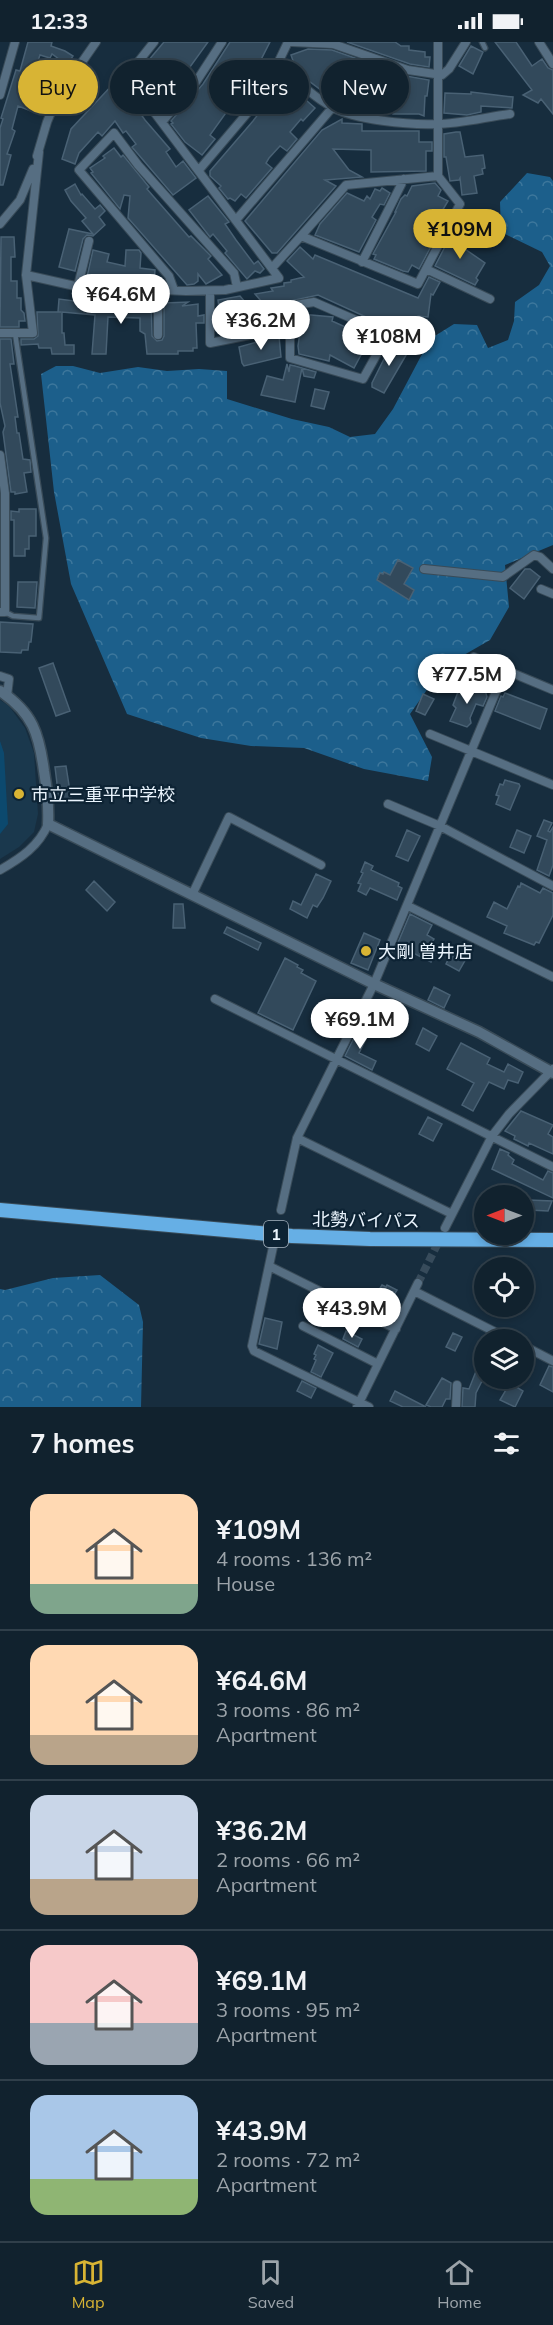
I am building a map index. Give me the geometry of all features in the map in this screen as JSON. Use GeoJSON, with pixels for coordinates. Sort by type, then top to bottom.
{"type":"FeatureCollection","features":[{"type":"Feature","properties":{"kind":"highway","name":"北勢バイパス"},"geometry":{"type":"LineString","coordinates":[[0,1210],[291,1236],[553,1240]]}},
{"type":"Feature","properties":{"kind":"street"},"geometry":{"type":"LineString","coordinates":[[0,95],[3,77],[15,42]]}},
{"type":"Feature","properties":{"kind":"street"},"geometry":{"type":"LineString","coordinates":[[0,224],[20,200],[57,98],[96,42]]}},
{"type":"Feature","properties":{"kind":"street"},"geometry":{"type":"LineString","coordinates":[[26,275],[78,286],[210,291],[279,278],[127,76],[154,42]]}},
{"type":"Feature","properties":{"kind":"street"},"geometry":{"type":"LineString","coordinates":[[162,122],[195,82],[222,42]]}},
{"type":"Feature","properties":{"kind":"street"},"geometry":{"type":"LineString","coordinates":[[279,60],[288,42]]}},
{"type":"Feature","properties":{"kind":"street"},"geometry":{"type":"LineString","coordinates":[[292,42],[333,44],[408,70],[438,75],[442,75],[449,69],[466,42]]}},
{"type":"Feature","properties":{"kind":"street"},"geometry":{"type":"LineString","coordinates":[[301,236],[418,284],[460,204],[438,176],[438,42]]}},
{"type":"Feature","properties":{"kind":"street"},"geometry":{"type":"LineString","coordinates":[[540,42],[553,64]]}},
{"type":"Feature","properties":{"kind":"street"},"geometry":{"type":"LineString","coordinates":[[309,91],[321,100]]}},
{"type":"Feature","properties":{"kind":"street"},"geometry":{"type":"LineString","coordinates":[[199,170],[246,114]]}},
{"type":"Feature","properties":{"kind":"street"},"geometry":{"type":"LineString","coordinates":[[236,220],[327,114]]}},
{"type":"Feature","properties":{"kind":"street"},"geometry":{"type":"LineString","coordinates":[[352,114],[365,118],[438,124],[510,114]]}},
{"type":"Feature","properties":{"kind":"street"},"geometry":{"type":"LineString","coordinates":[[174,290],[169,276],[79,170],[114,133],[138,165],[234,273],[237,287]]}},
{"type":"Feature","properties":{"kind":"street"},"geometry":{"type":"LineString","coordinates":[[0,333],[33,333],[26,275],[39,152]]}},
{"type":"Feature","properties":{"kind":"street"},"geometry":{"type":"LineString","coordinates":[[272,268],[346,186],[438,176]]}},
{"type":"Feature","properties":{"kind":"street"},"geometry":{"type":"LineString","coordinates":[[362,262],[404,179]]}},
{"type":"Feature","properties":{"kind":"street"},"geometry":{"type":"LineString","coordinates":[[78,286],[89,241]]}},
{"type":"Feature","properties":{"kind":"street"},"geometry":{"type":"LineString","coordinates":[[426,269],[490,299]]}},
{"type":"Feature","properties":{"kind":"street"},"geometry":{"type":"LineString","coordinates":[[159,290],[159,335]]}},
{"type":"Feature","properties":{"kind":"street"},"geometry":{"type":"LineString","coordinates":[[210,291],[210,343],[290,327]]}},
{"type":"Feature","properties":{"kind":"street"},"geometry":{"type":"LineString","coordinates":[[388,334],[363,379],[290,358],[290,306],[314,302],[388,334],[415,346]]}},
{"type":"Feature","properties":{"kind":"street"},"geometry":{"type":"LineString","coordinates":[[0,460],[3,525],[2,612]]}},
{"type":"Feature","properties":{"kind":"street"},"geometry":{"type":"LineString","coordinates":[[424,569],[503,577],[534,555],[540,557],[553,569]]}},
{"type":"Feature","properties":{"kind":"street"},"geometry":{"type":"LineString","coordinates":[[541,589],[553,594]]}},
{"type":"Feature","properties":{"kind":"street"},"geometry":{"type":"LineString","coordinates":[[474,657],[553,690]]}},
{"type":"Feature","properties":{"kind":"street"},"geometry":{"type":"LineString","coordinates":[[281,1210],[297,1138],[374,984],[506,670]]}},
{"type":"Feature","properties":{"kind":"street"},"geometry":{"type":"LineString","coordinates":[[0,676],[9,679],[3,694],[27,715],[38,734],[49,802],[48,824],[44,834],[25,855],[0,870]]}},
{"type":"Feature","properties":{"kind":"street"},"geometry":{"type":"LineString","coordinates":[[430,734],[553,785]]}},
{"type":"Feature","properties":{"kind":"street"},"geometry":{"type":"LineString","coordinates":[[388,804],[441,826],[553,886]]}},
{"type":"Feature","properties":{"kind":"street"},"geometry":{"type":"LineString","coordinates":[[192,895],[229,818],[321,865]]}},
{"type":"Feature","properties":{"kind":"street"},"geometry":{"type":"LineString","coordinates":[[48,824],[374,984],[478,1032],[552,1071],[509,1114],[492,1136],[445,1228]]}},
{"type":"Feature","properties":{"kind":"street"},"geometry":{"type":"LineString","coordinates":[[408,906],[553,977]]}},
{"type":"Feature","properties":{"kind":"street"},"geometry":{"type":"LineString","coordinates":[[215,999],[553,1167]]}},
{"type":"Feature","properties":{"kind":"street"},"geometry":{"type":"LineString","coordinates":[[297,1138],[452,1214]]}},
{"type":"Feature","properties":{"kind":"street"},"geometry":{"type":"LineString","coordinates":[[273,1247],[252,1346],[254,1351],[358,1405],[369,1407]]}},
{"type":"Feature","properties":{"kind":"street"},"geometry":{"type":"LineString","coordinates":[[269,1266],[396,1329]]}},
{"type":"Feature","properties":{"kind":"street"},"geometry":{"type":"LineString","coordinates":[[358,1405],[416,1287],[490,1329]]}},
{"type":"Feature","properties":{"kind":"street"},"geometry":{"type":"LineString","coordinates":[[303,1326],[378,1364]]}},
{"type":"Feature","properties":{"kind":"street"},"geometry":{"type":"LineString","coordinates":[[534,1351],[553,1361]]}},
{"type":"Feature","properties":{"kind":"street"},"geometry":{"type":"LineString","coordinates":[[456,1407],[457,1385]]}},
{"type":"Feature","properties":{"kind":"lane"},"geometry":{"type":"LineString","coordinates":[[483,42],[485,48]]}},
{"type":"Feature","properties":{"kind":"lane"},"geometry":{"type":"LineString","coordinates":[[2,612],[13,616],[39,618],[46,538],[15,333]]}},
{"type":"Feature","properties":{"kind":"shaded area","name":"市立三重平中学校"},"geometry":{"type":"Polygon","coordinates":[[[0,700],[9,706],[25,728],[34,753],[38,814],[34,832],[19,847],[0,859],[0,700]]]}},
{"type":"Feature","properties":{"kind":"shaded area"},"geometry":{"type":"Polygon","coordinates":[[[0,741],[4,753],[8,824],[0,834],[0,741]]]}},
{"type":"Feature","properties":{"kind":"green space"},"geometry":{"type":"Polygon","coordinates":[[[527,173],[550,177],[553,181],[553,545],[505,565],[509,607],[490,640],[443,667],[410,714],[432,757],[428,781],[364,769],[304,748],[251,746],[201,738],[127,714],[71,584],[54,492],[41,374],[56,366],[73,366],[100,373],[138,367],[167,371],[199,369],[227,371],[227,399],[292,419],[329,427],[350,437],[375,434],[393,409],[430,339],[454,324],[477,325],[488,348],[508,340],[514,321],[515,302],[539,285],[550,266],[542,252],[501,232],[500,202],[527,173]]]}},
{"type":"Feature","properties":{"kind":"green space"},"geometry":{"type":"Polygon","coordinates":[[[100,1275],[139,1305],[143,1322],[141,1407],[0,1407],[0,1289],[5,1290],[53,1278],[100,1275]]]}},
{"type":"Feature","properties":{"kind":"building"},"geometry":{"type":"Polygon","coordinates":[[[28,42],[52,42],[51,46],[73,56],[70,60],[60,60],[52,54],[50,58],[40,55],[38,60],[23,60],[28,42]]]}},
{"type":"Feature","properties":{"kind":"building"},"geometry":{"type":"Polygon","coordinates":[[[164,42],[208,42],[195,60],[149,60],[164,42]]]}},
{"type":"Feature","properties":{"kind":"building"},"geometry":{"type":"Polygon","coordinates":[[[230,42],[270,42],[261,60],[218,60],[230,42]]]}},
{"type":"Feature","properties":{"kind":"building"},"geometry":{"type":"Polygon","coordinates":[[[347,42],[395,42],[401,46],[409,46],[409,50],[425,52],[425,57],[430,57],[429,67],[409,64],[409,60],[399,60],[347,42]]]}},
{"type":"Feature","properties":{"kind":"building"},"geometry":{"type":"Polygon","coordinates":[[[495,42],[516,42],[532,66],[542,59],[548,68],[553,70],[553,114],[541,99],[538,103],[523,95],[532,90],[495,42]]]}},
{"type":"Feature","properties":{"kind":"building"},"geometry":{"type":"Polygon","coordinates":[[[471,46],[483,52],[473,74],[459,66],[471,46]]]}},
{"type":"Feature","properties":{"kind":"building"},"geometry":{"type":"Polygon","coordinates":[[[308,49],[332,50],[360,60],[321,60],[321,90],[309,81],[309,60],[293,60],[291,55],[308,49]]]}},
{"type":"Feature","properties":{"kind":"building"},"geometry":{"type":"Polygon","coordinates":[[[16,70],[18,70],[18,106],[12,129],[15,131],[7,154],[11,155],[3,185],[0,185],[0,128],[3,119],[1,118],[16,70]]]}},
{"type":"Feature","properties":{"kind":"building"},"geometry":{"type":"Polygon","coordinates":[[[209,75],[209,114],[225,114],[210,135],[215,139],[202,155],[185,142],[171,121],[177,114],[197,114],[197,91],[209,75]]]}},
{"type":"Feature","properties":{"kind":"building"},"geometry":{"type":"Polygon","coordinates":[[[409,77],[429,80],[424,116],[409,114],[409,77]]]}},
{"type":"Feature","properties":{"kind":"building"},"geometry":{"type":"Polygon","coordinates":[[[110,87],[110,114],[141,114],[170,149],[166,152],[176,167],[183,161],[196,178],[173,195],[132,147],[136,144],[126,131],[123,133],[115,121],[102,136],[98,132],[79,153],[75,164],[62,159],[71,129],[85,114],[98,114],[98,100],[110,87]]]}},
{"type":"Feature","properties":{"kind":"building"},"geometry":{"type":"Polygon","coordinates":[[[471,92],[513,97],[512,108],[481,106],[481,112],[467,115],[444,113],[445,93],[471,94],[471,92]]]}},
{"type":"Feature","properties":{"kind":"building"},"geometry":{"type":"Polygon","coordinates":[[[309,103],[315,108],[303,121],[301,119],[290,132],[297,139],[287,151],[280,146],[266,163],[272,168],[246,198],[241,194],[235,201],[228,199],[219,188],[221,186],[210,176],[210,171],[258,114],[309,114],[309,103]]]}},
{"type":"Feature","properties":{"kind":"building"},"geometry":{"type":"Polygon","coordinates":[[[342,119],[342,123],[362,124],[362,131],[419,131],[419,142],[432,142],[432,151],[426,151],[426,171],[371,172],[371,150],[333,149],[349,170],[362,177],[325,180],[336,186],[277,253],[272,253],[245,221],[322,130],[342,119]]]}},
{"type":"Feature","properties":{"kind":"building"},"geometry":{"type":"Polygon","coordinates":[[[460,132],[465,157],[483,155],[485,168],[482,169],[483,174],[474,176],[477,193],[462,195],[460,178],[450,181],[446,157],[444,157],[444,134],[460,132]]]}},
{"type":"Feature","properties":{"kind":"building"},"geometry":{"type":"Polygon","coordinates":[[[114,148],[121,157],[123,155],[149,187],[147,189],[189,237],[191,236],[211,256],[208,259],[222,275],[206,284],[198,274],[198,281],[187,285],[128,218],[130,196],[124,195],[120,209],[91,173],[93,172],[90,168],[105,158],[103,156],[114,148]]]}},
{"type":"Feature","properties":{"kind":"building"},"geometry":{"type":"Polygon","coordinates":[[[435,183],[441,190],[438,196],[448,201],[428,235],[435,239],[419,269],[412,265],[408,272],[403,271],[374,259],[376,255],[373,254],[401,199],[407,196],[412,186],[435,183]]]}},
{"type":"Feature","properties":{"kind":"building"},"geometry":{"type":"Polygon","coordinates":[[[75,184],[81,195],[95,209],[100,205],[105,211],[99,217],[105,225],[93,236],[87,235],[83,239],[75,271],[59,267],[69,229],[93,234],[82,221],[86,218],[71,201],[65,190],[75,184]]]}},
{"type":"Feature","properties":{"kind":"building"},"geometry":{"type":"Polygon","coordinates":[[[382,188],[390,193],[384,205],[380,204],[372,217],[376,220],[359,252],[315,235],[320,224],[347,193],[364,201],[367,196],[370,199],[375,189],[380,191],[382,188]]]}},
{"type":"Feature","properties":{"kind":"building"},"geometry":{"type":"Polygon","coordinates":[[[208,196],[229,222],[225,224],[254,264],[258,261],[264,269],[260,273],[255,271],[247,279],[225,253],[227,251],[213,234],[210,237],[189,210],[208,196]]]}},
{"type":"Feature","properties":{"kind":"building"},"geometry":{"type":"Polygon","coordinates":[[[453,231],[470,241],[465,249],[485,263],[476,278],[478,280],[475,285],[435,266],[453,231]]]}},
{"type":"Feature","properties":{"kind":"building"},"geometry":{"type":"Polygon","coordinates":[[[1,237],[14,237],[15,257],[11,257],[11,281],[17,281],[17,298],[21,298],[21,310],[25,321],[19,321],[19,327],[0,327],[1,237]]]}},
{"type":"Feature","properties":{"kind":"building"},"geometry":{"type":"Polygon","coordinates":[[[300,247],[313,259],[315,255],[418,298],[429,277],[440,282],[433,295],[431,294],[428,317],[418,316],[411,332],[417,335],[415,339],[396,328],[377,322],[318,295],[263,307],[279,310],[280,323],[216,331],[216,315],[220,315],[218,300],[240,296],[251,309],[261,301],[255,294],[273,291],[271,288],[284,286],[284,283],[304,277],[287,261],[300,247]]]}},
{"type":"Feature","properties":{"kind":"building"},"geometry":{"type":"Polygon","coordinates":[[[93,250],[109,254],[107,262],[125,266],[126,250],[139,250],[141,253],[140,268],[155,270],[154,283],[102,281],[87,277],[93,250]]]}},
{"type":"Feature","properties":{"kind":"building"},"geometry":{"type":"Polygon","coordinates":[[[78,293],[93,295],[92,300],[135,303],[135,295],[151,296],[152,336],[157,341],[162,340],[164,336],[164,303],[188,302],[182,306],[198,304],[198,316],[204,315],[204,323],[196,323],[197,348],[193,348],[193,351],[178,351],[178,354],[147,354],[145,334],[140,331],[140,318],[108,317],[106,354],[92,354],[95,315],[62,312],[62,333],[64,333],[65,345],[74,345],[74,354],[52,354],[51,348],[39,348],[38,344],[21,345],[21,339],[34,339],[38,336],[37,312],[58,312],[59,299],[74,301],[74,296],[78,296],[78,293]]]}},
{"type":"Feature","properties":{"kind":"building"},"geometry":{"type":"Polygon","coordinates":[[[300,314],[333,317],[332,321],[370,338],[354,368],[330,355],[329,361],[299,354],[300,332],[297,332],[300,314]]]}},
{"type":"Feature","properties":{"kind":"building"},"geometry":{"type":"Polygon","coordinates":[[[279,336],[281,357],[244,366],[239,347],[279,336]]]}},
{"type":"Feature","properties":{"kind":"building"},"geometry":{"type":"Polygon","coordinates":[[[0,339],[11,339],[14,364],[10,364],[18,417],[15,417],[17,433],[19,433],[23,459],[30,460],[31,472],[24,473],[27,492],[15,494],[11,492],[3,432],[5,426],[0,403],[0,339]]]}},
{"type":"Feature","properties":{"kind":"building"},"geometry":{"type":"Polygon","coordinates":[[[392,343],[409,350],[384,393],[372,387],[372,383],[392,343]]]}},
{"type":"Feature","properties":{"kind":"building"},"geometry":{"type":"Polygon","coordinates":[[[287,364],[289,372],[290,365],[302,368],[295,402],[261,395],[267,376],[283,380],[287,364]]]}},
{"type":"Feature","properties":{"kind":"building"},"geometry":{"type":"Polygon","coordinates":[[[302,368],[316,372],[314,378],[304,376],[302,368]]]}},
{"type":"Feature","properties":{"kind":"building"},"geometry":{"type":"Polygon","coordinates":[[[315,389],[329,392],[324,409],[311,406],[315,389]]]}},
{"type":"Feature","properties":{"kind":"building"},"geometry":{"type":"Polygon","coordinates":[[[19,509],[36,509],[36,536],[29,536],[29,549],[25,549],[25,556],[14,556],[14,520],[11,520],[11,511],[19,512],[19,509]]]}},
{"type":"Feature","properties":{"kind":"building"},"geometry":{"type":"Polygon","coordinates":[[[398,560],[413,568],[404,584],[414,590],[409,600],[377,580],[380,573],[390,575],[398,560]]]}},
{"type":"Feature","properties":{"kind":"building"},"geometry":{"type":"Polygon","coordinates":[[[525,569],[530,569],[540,577],[524,599],[510,588],[525,569]]]}},
{"type":"Feature","properties":{"kind":"building"},"geometry":{"type":"Polygon","coordinates":[[[18,582],[37,582],[35,608],[17,607],[18,582]]]}},
{"type":"Feature","properties":{"kind":"building"},"geometry":{"type":"Polygon","coordinates":[[[0,622],[33,624],[28,650],[22,650],[21,653],[0,652],[0,622]]]}},
{"type":"Feature","properties":{"kind":"building"},"geometry":{"type":"Polygon","coordinates":[[[53,663],[70,711],[56,716],[39,668],[53,663]]]}},
{"type":"Feature","properties":{"kind":"building"},"geometry":{"type":"Polygon","coordinates":[[[445,668],[455,676],[440,691],[431,682],[445,668]]]}},
{"type":"Feature","properties":{"kind":"building"},"geometry":{"type":"Polygon","coordinates":[[[461,684],[480,692],[485,690],[487,697],[483,706],[476,704],[470,718],[471,723],[467,727],[450,721],[456,708],[453,705],[461,684]]]}},
{"type":"Feature","properties":{"kind":"building"},"geometry":{"type":"Polygon","coordinates":[[[505,693],[547,709],[540,729],[495,711],[501,696],[503,697],[505,693]]]}},
{"type":"Feature","properties":{"kind":"building"},"geometry":{"type":"Polygon","coordinates":[[[423,694],[434,699],[425,715],[416,711],[423,694]]]}},
{"type":"Feature","properties":{"kind":"building"},"geometry":{"type":"Polygon","coordinates":[[[66,766],[71,798],[59,800],[55,767],[66,766]]]}},
{"type":"Feature","properties":{"kind":"building"},"geometry":{"type":"Polygon","coordinates":[[[505,780],[520,786],[510,810],[496,804],[500,784],[503,785],[505,780]]]}},
{"type":"Feature","properties":{"kind":"building"},"geometry":{"type":"Polygon","coordinates":[[[544,820],[552,823],[548,831],[550,832],[553,827],[553,865],[549,876],[537,870],[547,840],[537,836],[544,820]]]}},
{"type":"Feature","properties":{"kind":"building"},"geometry":{"type":"Polygon","coordinates":[[[407,830],[420,836],[408,861],[396,856],[407,830]]]}},
{"type":"Feature","properties":{"kind":"building"},"geometry":{"type":"Polygon","coordinates":[[[517,830],[531,836],[524,853],[510,847],[517,830]]]}},
{"type":"Feature","properties":{"kind":"building"},"geometry":{"type":"Polygon","coordinates":[[[365,862],[373,866],[371,870],[399,883],[398,886],[402,888],[397,900],[370,888],[366,895],[358,891],[361,884],[358,883],[365,862]]]}},
{"type":"Feature","properties":{"kind":"building"},"geometry":{"type":"Polygon","coordinates":[[[316,874],[331,881],[323,898],[317,907],[313,905],[307,918],[290,909],[293,901],[301,905],[316,874]]]}},
{"type":"Feature","properties":{"kind":"building"},"geometry":{"type":"Polygon","coordinates":[[[94,881],[115,902],[107,911],[86,890],[94,881]]]}},
{"type":"Feature","properties":{"kind":"building"},"geometry":{"type":"Polygon","coordinates":[[[521,883],[540,893],[543,888],[553,893],[553,915],[539,943],[536,942],[534,945],[504,933],[507,926],[487,917],[494,902],[507,909],[521,883]]]}},
{"type":"Feature","properties":{"kind":"building"},"geometry":{"type":"Polygon","coordinates":[[[174,904],[183,904],[185,928],[173,928],[174,904]]]}},
{"type":"Feature","properties":{"kind":"building"},"geometry":{"type":"Polygon","coordinates":[[[410,914],[432,925],[427,935],[434,939],[428,949],[435,953],[431,962],[397,945],[410,914]]]}},
{"type":"Feature","properties":{"kind":"building"},"geometry":{"type":"Polygon","coordinates":[[[227,927],[261,943],[258,950],[224,933],[227,927]]]}},
{"type":"Feature","properties":{"kind":"building","name":"大剛 曽井店"},"geometry":{"type":"Polygon","coordinates":[[[364,933],[380,940],[368,970],[351,963],[364,933]]]}},
{"type":"Feature","properties":{"kind":"building"},"geometry":{"type":"Polygon","coordinates":[[[456,951],[467,957],[459,971],[446,964],[452,952],[456,951]]]}},
{"type":"Feature","properties":{"kind":"building"},"geometry":{"type":"Polygon","coordinates":[[[285,958],[298,965],[297,967],[303,970],[301,973],[316,981],[293,1030],[258,1013],[285,958]]]}},
{"type":"Feature","properties":{"kind":"building"},"geometry":{"type":"Polygon","coordinates":[[[434,987],[450,995],[444,1008],[428,1000],[434,987]]]}},
{"type":"Feature","properties":{"kind":"building"},"geometry":{"type":"Polygon","coordinates":[[[359,1028],[369,1033],[359,1053],[376,1061],[372,1070],[345,1056],[359,1028]]]}},
{"type":"Feature","properties":{"kind":"building"},"geometry":{"type":"Polygon","coordinates":[[[423,1028],[437,1036],[429,1051],[416,1044],[423,1028]]]}},
{"type":"Feature","properties":{"kind":"building"},"geometry":{"type":"Polygon","coordinates":[[[461,1043],[490,1058],[487,1064],[504,1072],[508,1064],[523,1072],[518,1083],[508,1080],[504,1089],[489,1082],[473,1111],[462,1105],[474,1083],[447,1069],[461,1043]]]}},
{"type":"Feature","properties":{"kind":"building"},"geometry":{"type":"Polygon","coordinates":[[[521,1111],[553,1125],[548,1134],[553,1137],[553,1154],[529,1143],[528,1146],[505,1131],[521,1111]]]}},
{"type":"Feature","properties":{"kind":"building"},"geometry":{"type":"Polygon","coordinates":[[[428,1117],[442,1124],[433,1141],[419,1134],[428,1117]]]}},
{"type":"Feature","properties":{"kind":"building"},"geometry":{"type":"Polygon","coordinates":[[[500,1149],[509,1153],[508,1155],[514,1160],[512,1164],[543,1180],[548,1171],[553,1173],[553,1198],[534,1189],[534,1185],[526,1185],[492,1169],[500,1149]]]}},
{"type":"Feature","properties":{"kind":"building"},"geometry":{"type":"Polygon","coordinates":[[[534,1200],[552,1201],[548,1211],[534,1210],[534,1200]]]}},
{"type":"Feature","properties":{"kind":"building"},"geometry":{"type":"Polygon","coordinates":[[[382,1285],[397,1290],[382,1314],[369,1306],[382,1285]]]}},
{"type":"Feature","properties":{"kind":"building"},"geometry":{"type":"Polygon","coordinates":[[[265,1318],[282,1322],[277,1349],[259,1344],[265,1318]]]}},
{"type":"Feature","properties":{"kind":"building"},"geometry":{"type":"Polygon","coordinates":[[[346,1331],[362,1339],[358,1347],[343,1339],[346,1331]]]}},
{"type":"Feature","properties":{"kind":"building"},"geometry":{"type":"Polygon","coordinates":[[[453,1333],[462,1337],[455,1351],[446,1347],[453,1333]]]}},
{"type":"Feature","properties":{"kind":"building"},"geometry":{"type":"Polygon","coordinates":[[[318,1345],[333,1353],[321,1377],[311,1372],[316,1360],[314,1354],[318,1345]]]}},
{"type":"Feature","properties":{"kind":"building"},"geometry":{"type":"Polygon","coordinates":[[[549,1366],[553,1367],[553,1392],[540,1385],[549,1366]]]}},
{"type":"Feature","properties":{"kind":"building"},"geometry":{"type":"Polygon","coordinates":[[[474,1376],[474,1389],[478,1389],[475,1407],[462,1407],[463,1388],[469,1389],[474,1376]]]}},
{"type":"Feature","properties":{"kind":"building"},"geometry":{"type":"Polygon","coordinates":[[[442,1378],[451,1383],[450,1399],[446,1399],[442,1407],[426,1405],[442,1378]]]}},
{"type":"Feature","properties":{"kind":"building"},"geometry":{"type":"Polygon","coordinates":[[[302,1381],[316,1388],[311,1398],[297,1391],[302,1381]]]}},
{"type":"Feature","properties":{"kind":"building"},"geometry":{"type":"Polygon","coordinates":[[[506,1389],[523,1391],[515,1407],[500,1400],[506,1389]]]}},
{"type":"Feature","properties":{"kind":"building"},"geometry":{"type":"Polygon","coordinates":[[[395,1391],[426,1407],[403,1407],[390,1401],[395,1391]]]}},
{"type":"Feature","properties":{"kind":"tunnel"},"geometry":{"type":"LineString","coordinates":[[418,1283],[441,1237]]}},
{"type":"Feature","properties":{"kind":"place","name":"市立三重平中学校"},"geometry":{"type":"Point","coordinates":[19,794]}},
{"type":"Feature","properties":{"kind":"place","name":"大剛 曽井店"},"geometry":{"type":"Point","coordinates":[366,951]}}]}
